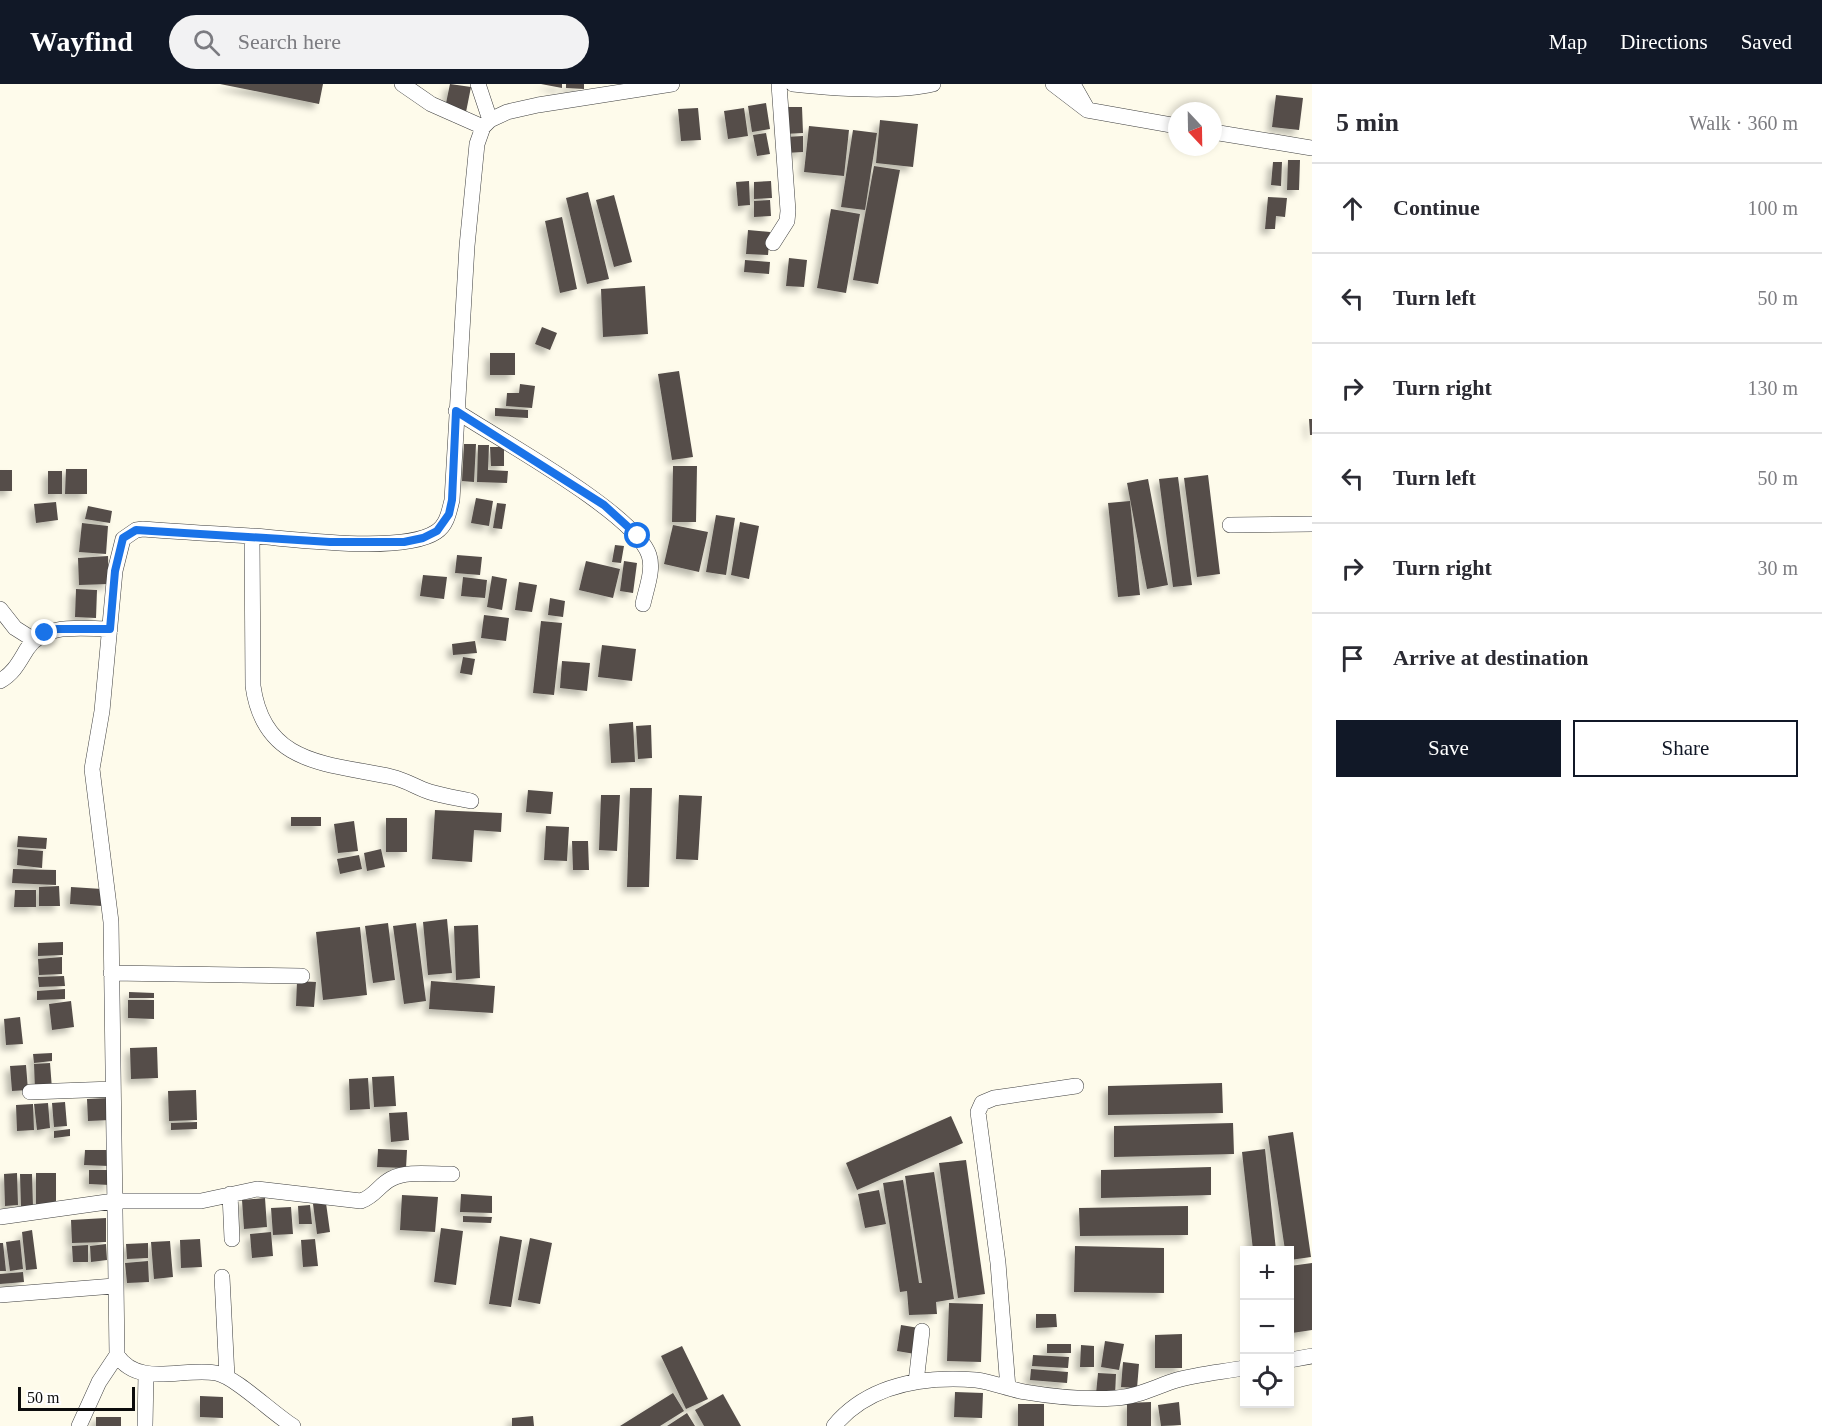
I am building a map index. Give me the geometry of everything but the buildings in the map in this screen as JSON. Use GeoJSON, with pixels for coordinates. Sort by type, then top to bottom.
{"type":"FeatureCollection","features":[{"type":"Feature","properties":{"kind":"street"},"geometry":{"type":"LineString","coordinates":[[402,84],[431,104],[486,124],[507,112],[538,105],[631,87],[672,84]]}},
{"type":"Feature","properties":{"kind":"street"},"geometry":{"type":"LineString","coordinates":[[293,1426],[227,1377],[206,1372],[146,1374],[125,1367],[117,1355],[114,1286],[111,922],[92,769],[102,711],[115,571],[123,538],[127,534],[143,529],[330,542],[404,542],[423,538],[437,531],[449,514],[452,500],[467,246],[477,144],[486,124],[478,84]]}},
{"type":"Feature","properties":{"kind":"street"},"geometry":{"type":"LineString","coordinates":[[772,243],[787,221],[788,211],[779,84]]}},
{"type":"Feature","properties":{"kind":"street"},"geometry":{"type":"LineString","coordinates":[[792,84],[826,87],[916,88],[933,84]]}},
{"type":"Feature","properties":{"kind":"street"},"geometry":{"type":"LineString","coordinates":[[1053,84],[1087,110],[1168,124]]}},
{"type":"Feature","properties":{"kind":"street"},"geometry":{"type":"LineString","coordinates":[[1073,84],[1087,110]]}},
{"type":"Feature","properties":{"kind":"street"},"geometry":{"type":"LineString","coordinates":[[1222,133],[1312,147]]}},
{"type":"Feature","properties":{"kind":"street"},"geometry":{"type":"LineString","coordinates":[[456,411],[604,505],[638,536],[649,554],[651,565],[644,604]]}},
{"type":"Feature","properties":{"kind":"street"},"geometry":{"type":"LineString","coordinates":[[1230,525],[1312,524]]}},
{"type":"Feature","properties":{"kind":"street"},"geometry":{"type":"LineString","coordinates":[[252,536],[253,686],[256,704],[270,733],[283,745],[304,757],[392,777],[429,791],[471,801]]}},
{"type":"Feature","properties":{"kind":"street"},"geometry":{"type":"LineString","coordinates":[[0,609],[15,628],[34,640]]}},
{"type":"Feature","properties":{"kind":"street"},"geometry":{"type":"LineString","coordinates":[[0,681],[15,670],[34,640],[45,633],[57,629],[110,629]]}},
{"type":"Feature","properties":{"kind":"street"},"geometry":{"type":"LineString","coordinates":[[111,974],[302,976]]}},
{"type":"Feature","properties":{"kind":"street"},"geometry":{"type":"LineString","coordinates":[[1008,1388],[998,1263],[978,1112],[982,1103],[994,1098],[1076,1086]]}},
{"type":"Feature","properties":{"kind":"street"},"geometry":{"type":"LineString","coordinates":[[30,1092],[113,1089]]}},
{"type":"Feature","properties":{"kind":"street"},"geometry":{"type":"LineString","coordinates":[[0,1217],[114,1201],[201,1200],[257,1189],[361,1200],[375,1194],[384,1183],[398,1176],[452,1174]]}},
{"type":"Feature","properties":{"kind":"street"},"geometry":{"type":"LineString","coordinates":[[230,1194],[232,1239]]}},
{"type":"Feature","properties":{"kind":"street"},"geometry":{"type":"LineString","coordinates":[[222,1277],[227,1377]]}},
{"type":"Feature","properties":{"kind":"street"},"geometry":{"type":"LineString","coordinates":[[0,1295],[114,1286]]}},
{"type":"Feature","properties":{"kind":"street"},"geometry":{"type":"LineString","coordinates":[[916,1382],[922,1331]]}},
{"type":"Feature","properties":{"kind":"street"},"geometry":{"type":"LineString","coordinates":[[79,1426],[99,1382],[117,1355]]}},
{"type":"Feature","properties":{"kind":"street"},"geometry":{"type":"LineString","coordinates":[[1294,1359],[1312,1356]]}},
{"type":"Feature","properties":{"kind":"street"},"geometry":{"type":"LineString","coordinates":[[834,1426],[861,1400],[880,1390],[916,1382],[978,1381],[1071,1398],[1117,1398],[1129,1397],[1179,1380],[1240,1369]]}},
{"type":"Feature","properties":{"kind":"street"},"geometry":{"type":"LineString","coordinates":[[146,1374],[146,1426]]}},
{"type":"Feature","properties":{"kind":"route"},"geometry":{"type":"LineString","coordinates":[[45,633],[57,629],[110,629],[115,571],[123,538],[136,530],[330,542],[404,542],[423,538],[437,531],[449,514],[452,500],[456,411],[604,505],[638,536]]}}]}
